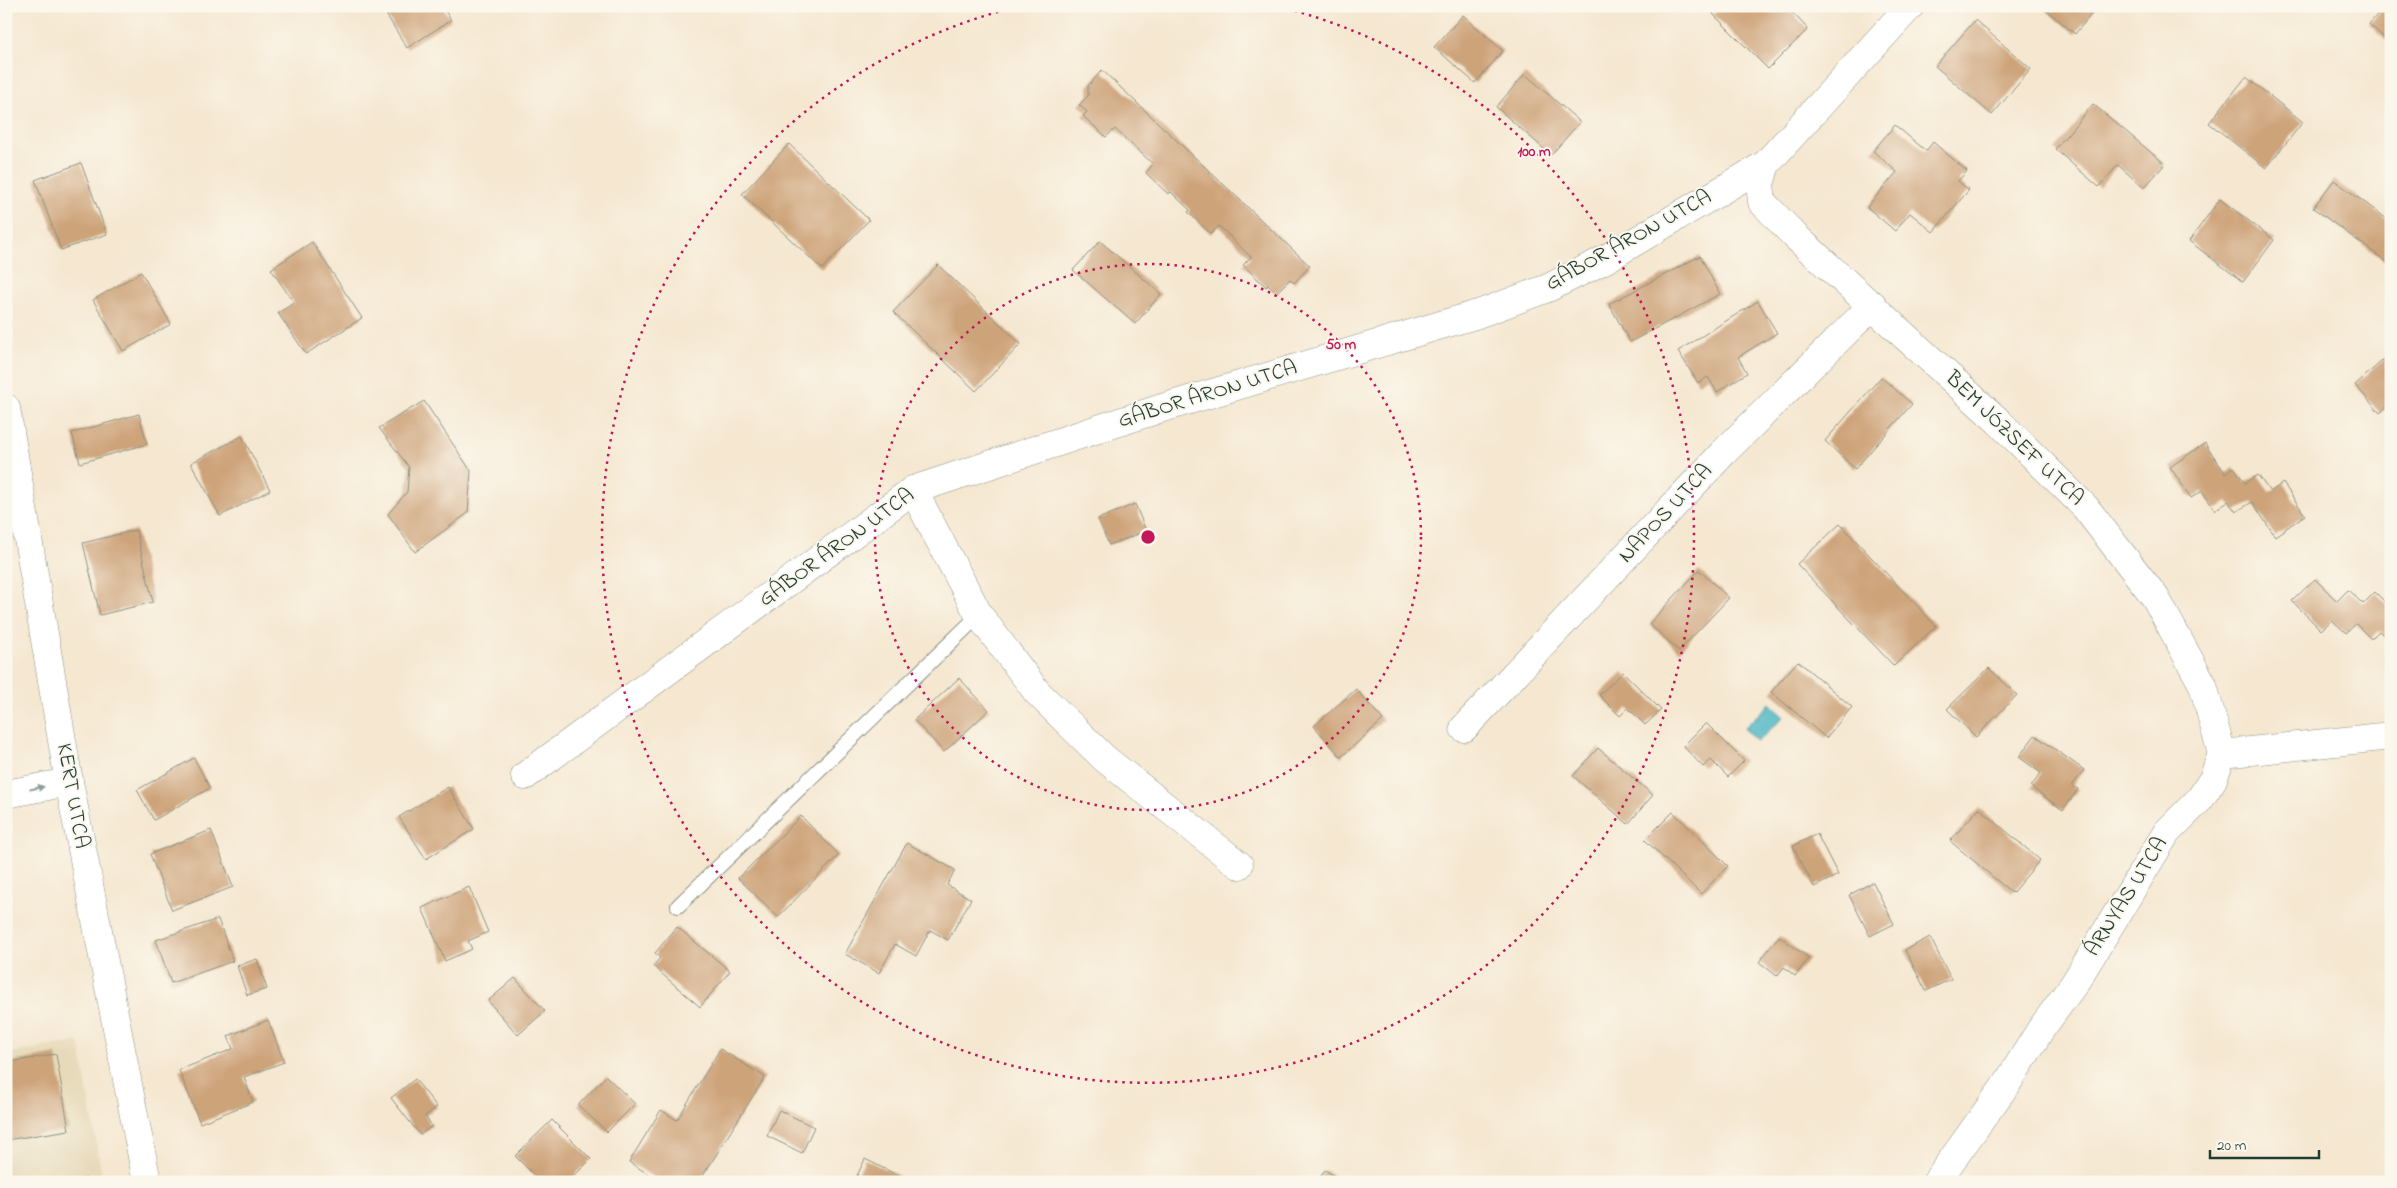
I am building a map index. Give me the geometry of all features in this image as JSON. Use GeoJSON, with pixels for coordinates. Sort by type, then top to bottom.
{"type":"FeatureCollection","features":[{"type":"Feature","properties":{"kind":"street","name":"GÁBOR ÁRON UTCA"},"geometry":{"type":"LineString","coordinates":[[525,776],[913,490],[1159,409],[1478,314],[1548,288],[1604,260],[1766,164],[1910,6]]}},
{"type":"Feature","properties":{"kind":"street","name":"BEM JÓZSEF UTCA"},"geometry":{"type":"LineString","coordinates":[[1766,164],[1760,184],[1762,202],[1795,236],[1873,305],[1998,421],[2085,507],[2111,540],[2155,597],[2203,685],[2222,754]]}},
{"type":"Feature","properties":{"kind":"street","name":"NAPOS UTCA"},"geometry":{"type":"LineString","coordinates":[[1464,728],[1724,452],[1873,305]]}},
{"type":"Feature","properties":{"kind":"street","name":"KERT UTCA"},"geometry":{"type":"LineString","coordinates":[[6,408],[69,782],[147,1182]]}},
{"type":"Feature","properties":{"kind":"street"},"geometry":{"type":"LineString","coordinates":[[913,490],[979,615],[1037,692],[1104,758],[1239,865]]}},
{"type":"Feature","properties":{"kind":"street"},"geometry":{"type":"LineString","coordinates":[[2222,754],[2391,736]]}},
{"type":"Feature","properties":{"kind":"street","name":"ÁRNYAS UTCA"},"geometry":{"type":"LineString","coordinates":[[1936,1182],[2008,1082],[2040,1029],[2074,984],[2167,832],[2200,799],[2213,779],[2222,754]]}},
{"type":"Feature","properties":{"kind":"street"},"geometry":{"type":"LineString","coordinates":[[6,794],[69,782]]}},
{"type":"Feature","properties":{"kind":"lane"},"geometry":{"type":"LineString","coordinates":[[678,906],[979,615]]}},
{"type":"Feature","properties":{"kind":"shaded area"},"geometry":{"type":"Polygon","coordinates":[[[79,1041],[103,1182],[6,1182],[6,1054],[79,1041]]]}},
{"type":"Feature","properties":{"kind":"water"},"geometry":{"type":"Polygon","coordinates":[[[1770,703],[1784,717],[1757,742],[1744,728],[1770,703]]]}},
{"type":"Feature","properties":{"kind":"building"},"geometry":{"type":"Polygon","coordinates":[[[381,6],[442,6],[451,20],[407,48],[381,6]]]}},
{"type":"Feature","properties":{"kind":"building"},"geometry":{"type":"Polygon","coordinates":[[[1721,6],[1786,6],[1808,29],[1768,69],[1713,14],[1721,6]]]}},
{"type":"Feature","properties":{"kind":"building"},"geometry":{"type":"Polygon","coordinates":[[[2041,6],[2098,6],[2075,34],[2041,6]]]}},
{"type":"Feature","properties":{"kind":"building"},"geometry":{"type":"Polygon","coordinates":[[[2385,6],[2391,6],[2391,44],[2369,24],[2385,6]]]}},
{"type":"Feature","properties":{"kind":"building"},"geometry":{"type":"Polygon","coordinates":[[[1463,15],[1503,51],[1475,83],[1434,47],[1463,15]]]}},
{"type":"Feature","properties":{"kind":"building"},"geometry":{"type":"Polygon","coordinates":[[[1975,20],[2031,69],[1992,115],[1935,66],[1975,20]]]}},
{"type":"Feature","properties":{"kind":"building"},"geometry":{"type":"Polygon","coordinates":[[[1102,70],[1310,266],[1294,283],[1290,279],[1276,293],[1268,285],[1266,287],[1243,265],[1251,257],[1219,226],[1211,234],[1171,192],[1168,194],[1146,173],[1153,164],[1115,129],[1106,137],[1083,116],[1087,112],[1079,105],[1088,96],[1088,86],[1102,70]]]}},
{"type":"Feature","properties":{"kind":"building"},"geometry":{"type":"Polygon","coordinates":[[[1525,74],[1580,122],[1551,155],[1496,107],[1525,74]]]}},
{"type":"Feature","properties":{"kind":"building"},"geometry":{"type":"Polygon","coordinates":[[[2246,77],[2303,122],[2266,168],[2209,123],[2246,77]]]}},
{"type":"Feature","properties":{"kind":"building"},"geometry":{"type":"Polygon","coordinates":[[[2093,104],[2165,164],[2144,188],[2118,165],[2099,187],[2055,149],[2093,104]]]}},
{"type":"Feature","properties":{"kind":"building"},"geometry":{"type":"Polygon","coordinates":[[[1895,125],[1926,151],[1933,142],[1967,171],[1958,181],[1969,190],[1933,232],[1910,213],[1895,231],[1867,207],[1897,172],[1873,151],[1895,125]]]}},
{"type":"Feature","properties":{"kind":"building"},"geometry":{"type":"Polygon","coordinates":[[[789,144],[869,220],[822,269],[742,194],[789,144]]]}},
{"type":"Feature","properties":{"kind":"building"},"geometry":{"type":"Polygon","coordinates":[[[81,163],[107,234],[61,250],[35,180],[81,163]]]}},
{"type":"Feature","properties":{"kind":"building"},"geometry":{"type":"Polygon","coordinates":[[[2334,180],[2391,222],[2391,265],[2313,208],[2334,180]]]}},
{"type":"Feature","properties":{"kind":"building"},"geometry":{"type":"Polygon","coordinates":[[[2220,199],[2274,240],[2243,282],[2189,241],[2220,199]]]}},
{"type":"Feature","properties":{"kind":"building"},"geometry":{"type":"Polygon","coordinates":[[[1100,241],[1161,294],[1135,324],[1073,270],[1100,241]]]}},
{"type":"Feature","properties":{"kind":"building"},"geometry":{"type":"Polygon","coordinates":[[[312,242],[362,318],[306,354],[278,313],[294,303],[271,269],[312,242]]]}},
{"type":"Feature","properties":{"kind":"building"},"geometry":{"type":"Polygon","coordinates":[[[1700,256],[1720,294],[1630,342],[1609,304],[1700,256]]]}},
{"type":"Feature","properties":{"kind":"building"},"geometry":{"type":"Polygon","coordinates":[[[938,265],[1021,344],[976,391],[893,312],[938,265]]]}},
{"type":"Feature","properties":{"kind":"building"},"geometry":{"type":"Polygon","coordinates":[[[141,272],[171,324],[123,351],[93,300],[141,272]]]}},
{"type":"Feature","properties":{"kind":"building"},"geometry":{"type":"Polygon","coordinates":[[[1758,301],[1777,333],[1738,357],[1747,373],[1717,392],[1708,377],[1698,383],[1678,351],[1758,301]]]}},
{"type":"Feature","properties":{"kind":"building"},"geometry":{"type":"Polygon","coordinates":[[[2391,353],[2391,403],[2380,413],[2355,385],[2391,353]]]}},
{"type":"Feature","properties":{"kind":"building"},"geometry":{"type":"Polygon","coordinates":[[[1881,377],[1912,404],[1855,469],[1825,441],[1881,377]]]}},
{"type":"Feature","properties":{"kind":"building"},"geometry":{"type":"Polygon","coordinates":[[[424,401],[471,471],[468,513],[415,552],[388,514],[407,492],[409,467],[379,428],[424,401]]]}},
{"type":"Feature","properties":{"kind":"building"},"geometry":{"type":"Polygon","coordinates":[[[139,414],[147,444],[80,463],[72,433],[139,414]]]}},
{"type":"Feature","properties":{"kind":"building"},"geometry":{"type":"Polygon","coordinates":[[[242,436],[270,490],[220,516],[191,463],[242,436]]]}},
{"type":"Feature","properties":{"kind":"building"},"geometry":{"type":"Polygon","coordinates":[[[2205,443],[2225,473],[2234,467],[2245,483],[2258,475],[2270,492],[2283,483],[2305,515],[2275,536],[2252,502],[2236,512],[2228,501],[2215,510],[2202,491],[2191,498],[2170,467],[2205,443]]]}},
{"type":"Feature","properties":{"kind":"building"},"geometry":{"type":"Polygon","coordinates":[[[1135,504],[1146,531],[1109,545],[1098,519],[1135,504]]]}},
{"type":"Feature","properties":{"kind":"building"},"geometry":{"type":"Polygon","coordinates":[[[1840,524],[1936,626],[1894,666],[1797,564],[1840,524]]]}},
{"type":"Feature","properties":{"kind":"building"},"geometry":{"type":"Polygon","coordinates":[[[136,530],[153,602],[100,615],[83,543],[136,530]]]}},
{"type":"Feature","properties":{"kind":"building"},"geometry":{"type":"Polygon","coordinates":[[[1699,570],[1729,598],[1679,651],[1649,624],[1699,570]]]}},
{"type":"Feature","properties":{"kind":"building"},"geometry":{"type":"Polygon","coordinates":[[[2315,579],[2337,601],[2348,590],[2363,604],[2375,592],[2391,608],[2391,642],[2379,631],[2371,639],[2356,624],[2346,633],[2332,620],[2321,630],[2292,601],[2315,579]]]}},
{"type":"Feature","properties":{"kind":"building"},"geometry":{"type":"Polygon","coordinates":[[[1798,661],[1852,707],[1826,738],[1771,692],[1798,661]]]}},
{"type":"Feature","properties":{"kind":"building"},"geometry":{"type":"Polygon","coordinates":[[[1989,668],[2017,695],[1976,737],[1947,709],[1989,668]]]}},
{"type":"Feature","properties":{"kind":"building"},"geometry":{"type":"Polygon","coordinates":[[[1623,672],[1661,710],[1645,725],[1628,708],[1620,716],[1599,695],[1623,672]]]}},
{"type":"Feature","properties":{"kind":"building"},"geometry":{"type":"Polygon","coordinates":[[[959,678],[989,710],[944,752],[914,720],[959,678]]]}},
{"type":"Feature","properties":{"kind":"building"},"geometry":{"type":"Polygon","coordinates":[[[1356,689],[1383,720],[1341,757],[1314,726],[1356,689]]]}},
{"type":"Feature","properties":{"kind":"building"},"geometry":{"type":"Polygon","coordinates":[[[1706,723],[1744,761],[1728,777],[1711,760],[1703,767],[1683,746],[1706,723]]]}},
{"type":"Feature","properties":{"kind":"building"},"geometry":{"type":"Polygon","coordinates":[[[2035,735],[2084,770],[2072,786],[2078,789],[2063,810],[2031,787],[2041,773],[2019,757],[2035,735]]]}},
{"type":"Feature","properties":{"kind":"building"},"geometry":{"type":"Polygon","coordinates":[[[1598,748],[1653,795],[1628,824],[1573,776],[1598,748]]]}},
{"type":"Feature","properties":{"kind":"building"},"geometry":{"type":"Polygon","coordinates":[[[194,758],[210,788],[154,820],[137,790],[194,758]]]}},
{"type":"Feature","properties":{"kind":"building"},"geometry":{"type":"Polygon","coordinates":[[[448,787],[474,829],[426,859],[399,817],[448,787]]]}},
{"type":"Feature","properties":{"kind":"building"},"geometry":{"type":"Polygon","coordinates":[[[1979,808],[2040,860],[2012,893],[1950,841],[1979,808]]]}},
{"type":"Feature","properties":{"kind":"building"},"geometry":{"type":"Polygon","coordinates":[[[1673,812],[1728,866],[1701,894],[1645,840],[1673,812]]]}},
{"type":"Feature","properties":{"kind":"building"},"geometry":{"type":"Polygon","coordinates":[[[801,816],[839,855],[778,917],[738,878],[801,816]]]}},
{"type":"Feature","properties":{"kind":"building"},"geometry":{"type":"Polygon","coordinates":[[[211,830],[233,887],[172,910],[150,854],[211,830]]]}},
{"type":"Feature","properties":{"kind":"building"},"geometry":{"type":"Polygon","coordinates":[[[1817,834],[1838,875],[1814,887],[1793,846],[1817,834]]]}},
{"type":"Feature","properties":{"kind":"building"},"geometry":{"type":"Polygon","coordinates":[[[907,843],[955,870],[947,885],[971,899],[948,940],[930,930],[916,956],[895,944],[879,973],[845,954],[907,843]]]}},
{"type":"Feature","properties":{"kind":"building"},"geometry":{"type":"Polygon","coordinates":[[[1873,882],[1894,924],[1870,936],[1849,895],[1873,882]]]}},
{"type":"Feature","properties":{"kind":"building"},"geometry":{"type":"Polygon","coordinates":[[[469,887],[488,932],[468,941],[472,949],[445,961],[422,908],[469,887]]]}},
{"type":"Feature","properties":{"kind":"building"},"geometry":{"type":"Polygon","coordinates":[[[218,919],[233,961],[171,983],[156,940],[218,919]]]}},
{"type":"Feature","properties":{"kind":"building"},"geometry":{"type":"Polygon","coordinates":[[[677,927],[730,971],[700,1007],[653,966],[660,958],[655,953],[677,927]]]}},
{"type":"Feature","properties":{"kind":"building"},"geometry":{"type":"Polygon","coordinates":[[[1779,936],[1809,958],[1795,976],[1784,967],[1777,976],[1759,962],[1779,936]]]}},
{"type":"Feature","properties":{"kind":"building"},"geometry":{"type":"Polygon","coordinates":[[[1930,937],[1951,979],[1926,991],[1905,950],[1930,937]]]}},
{"type":"Feature","properties":{"kind":"building"},"geometry":{"type":"Polygon","coordinates":[[[257,959],[267,989],[247,995],[237,966],[257,959]]]}},
{"type":"Feature","properties":{"kind":"building"},"geometry":{"type":"Polygon","coordinates":[[[515,978],[545,1011],[518,1035],[488,1001],[515,978]]]}},
{"type":"Feature","properties":{"kind":"building"},"geometry":{"type":"Polygon","coordinates":[[[268,1020],[284,1062],[244,1077],[253,1102],[200,1123],[179,1070],[233,1049],[228,1036],[268,1020]]]}},
{"type":"Feature","properties":{"kind":"building"},"geometry":{"type":"Polygon","coordinates":[[[720,1049],[765,1077],[699,1182],[661,1182],[629,1162],[661,1110],[677,1120],[720,1049]]]}},
{"type":"Feature","properties":{"kind":"building"},"geometry":{"type":"Polygon","coordinates":[[[56,1054],[69,1130],[6,1140],[6,1063],[56,1054]]]}},
{"type":"Feature","properties":{"kind":"building"},"geometry":{"type":"Polygon","coordinates":[[[606,1076],[635,1104],[607,1132],[578,1105],[606,1076]]]}},
{"type":"Feature","properties":{"kind":"building"},"geometry":{"type":"Polygon","coordinates":[[[415,1079],[437,1107],[425,1116],[432,1126],[420,1135],[391,1098],[415,1079]]]}},
{"type":"Feature","properties":{"kind":"building"},"geometry":{"type":"Polygon","coordinates":[[[779,1110],[814,1127],[802,1153],[767,1136],[779,1110]]]}},
{"type":"Feature","properties":{"kind":"building"},"geometry":{"type":"Polygon","coordinates":[[[552,1120],[591,1159],[568,1182],[541,1182],[515,1156],[552,1120]]]}},
{"type":"Feature","properties":{"kind":"building"},"geometry":{"type":"Polygon","coordinates":[[[865,1159],[899,1176],[896,1182],[854,1182],[865,1159]]]}},
{"type":"Feature","properties":{"kind":"building"},"geometry":{"type":"Polygon","coordinates":[[[1325,1170],[1343,1182],[1317,1182],[1325,1170]]]}},
{"type":"Feature","properties":{"kind":"building"},"geometry":{"type":"Polygon","coordinates":[[[86,1178],[87,1182],[72,1182],[72,1181],[86,1178]]]}}]}
